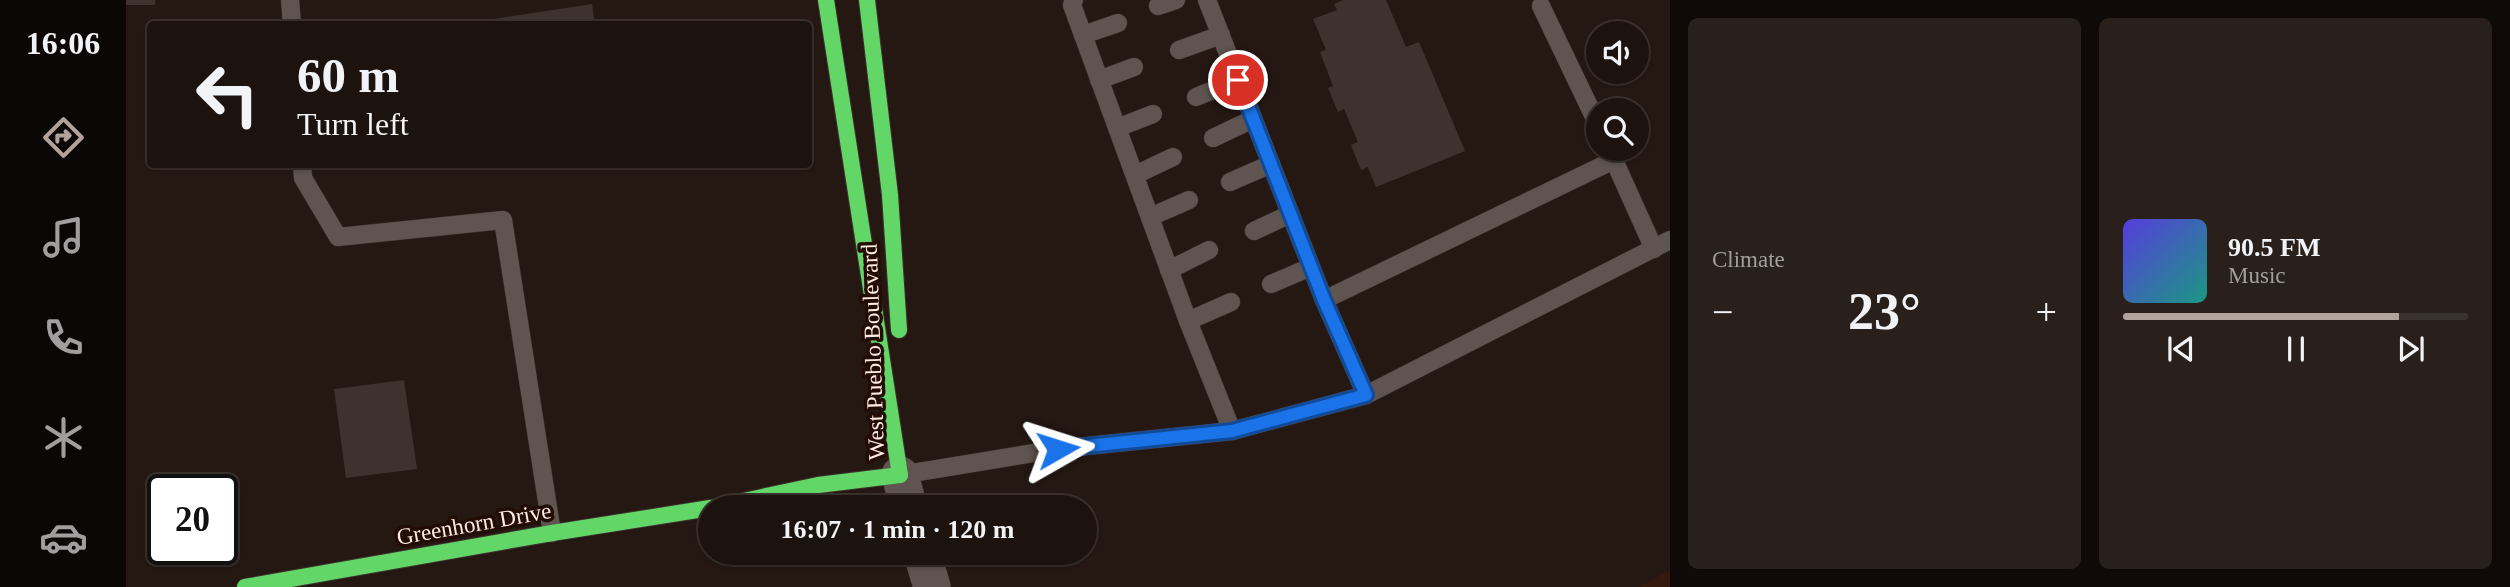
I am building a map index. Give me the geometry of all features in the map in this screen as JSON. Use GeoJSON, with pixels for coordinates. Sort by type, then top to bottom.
{"type":"FeatureCollection","features":[{"type":"Feature","properties":{"kind":"street","name":"West Pueblo Boulevard"},"geometry":{"type":"LineString","coordinates":[[826,0],[904,491]]}},
{"type":"Feature","properties":{"kind":"street","name":"West Pueblo Boulevard"},"geometry":{"type":"LineString","coordinates":[[867,0],[890,195],[899,344]]}},
{"type":"Feature","properties":{"kind":"street","name":"West Pueblo Boulevard"},"geometry":{"type":"LineString","coordinates":[[900,369],[897,422],[904,491]]}},
{"type":"Feature","properties":{"kind":"street","name":"Greenhorn Drive"},"geometry":{"type":"LineString","coordinates":[[771,495],[818,485],[904,491]]}},
{"type":"Feature","properties":{"kind":"street","name":"Greenhorn Drive"},"geometry":{"type":"LineString","coordinates":[[245,587],[698,510]]}},
{"type":"Feature","properties":{"kind":"street"},"geometry":{"type":"LineString","coordinates":[[926,565],[932,587]]}},
{"type":"Feature","properties":{"kind":"lane"},"geometry":{"type":"LineString","coordinates":[[290,0],[292,21]]}},
{"type":"Feature","properties":{"kind":"lane"},"geometry":{"type":"LineString","coordinates":[[1073,0],[1072,5],[1169,270],[1232,431]]}},
{"type":"Feature","properties":{"kind":"lane"},"geometry":{"type":"LineString","coordinates":[[1158,6],[1176,0]]}},
{"type":"Feature","properties":{"kind":"lane"},"geometry":{"type":"LineString","coordinates":[[1207,0],[1324,300],[1366,395]]}},
{"type":"Feature","properties":{"kind":"lane"},"geometry":{"type":"LineString","coordinates":[[1541,6],[1586,100]]}},
{"type":"Feature","properties":{"kind":"lane"},"geometry":{"type":"LineString","coordinates":[[1083,35],[1118,23]]}},
{"type":"Feature","properties":{"kind":"lane"},"geometry":{"type":"LineString","coordinates":[[1178,50],[1221,35]]}},
{"type":"Feature","properties":{"kind":"lane"},"geometry":{"type":"LineString","coordinates":[[1099,80],[1134,67]]}},
{"type":"Feature","properties":{"kind":"lane"},"geometry":{"type":"LineString","coordinates":[[1196,97],[1238,80]]}},
{"type":"Feature","properties":{"kind":"lane"},"geometry":{"type":"LineString","coordinates":[[1117,128],[1153,114]]}},
{"type":"Feature","properties":{"kind":"lane"},"geometry":{"type":"LineString","coordinates":[[1213,138],[1253,119]]}},
{"type":"Feature","properties":{"kind":"lane"},"geometry":{"type":"LineString","coordinates":[[1135,175],[1173,157]]}},
{"type":"Feature","properties":{"kind":"lane"},"geometry":{"type":"LineString","coordinates":[[1324,300],[1598,161]]}},
{"type":"Feature","properties":{"kind":"lane"},"geometry":{"type":"LineString","coordinates":[[904,491],[1058,449],[1232,431],[1366,395],[1662,244],[1616,161]]}},
{"type":"Feature","properties":{"kind":"lane"},"geometry":{"type":"LineString","coordinates":[[1230,182],[1271,164]]}},
{"type":"Feature","properties":{"kind":"lane"},"geometry":{"type":"LineString","coordinates":[[302,168],[303,178],[338,237],[503,220],[552,533]]}},
{"type":"Feature","properties":{"kind":"lane"},"geometry":{"type":"LineString","coordinates":[[1150,217],[1189,200]]}},
{"type":"Feature","properties":{"kind":"lane"},"geometry":{"type":"LineString","coordinates":[[1254,231],[1290,214]]}},
{"type":"Feature","properties":{"kind":"lane"},"geometry":{"type":"LineString","coordinates":[[1169,270],[1209,250]]}},
{"type":"Feature","properties":{"kind":"lane"},"geometry":{"type":"LineString","coordinates":[[1271,284],[1311,267]]}},
{"type":"Feature","properties":{"kind":"lane"},"geometry":{"type":"LineString","coordinates":[[1188,321],[1231,302]]}},
{"type":"Feature","properties":{"kind":"shaded area"},"geometry":{"type":"Polygon","coordinates":[[[1670,570],[1670,587],[1639,587],[1670,570]]]}},
{"type":"Feature","properties":{"kind":"building"},"geometry":{"type":"Polygon","coordinates":[[[126,0],[155,0],[155,5],[126,5],[126,0]]]}},
{"type":"Feature","properties":{"kind":"building"},"geometry":{"type":"Polygon","coordinates":[[[1343,0],[1386,0],[1406,47],[1419,42],[1465,151],[1376,187],[1368,167],[1361,170],[1351,145],[1358,142],[1344,109],[1338,112],[1328,88],[1333,86],[1320,52],[1326,50],[1313,19],[1337,10],[1334,4],[1343,0]]]}},
{"type":"Feature","properties":{"kind":"building"},"geometry":{"type":"Polygon","coordinates":[[[592,4],[595,21],[480,21],[592,4]]]}},
{"type":"Feature","properties":{"kind":"building"},"geometry":{"type":"Polygon","coordinates":[[[404,380],[417,469],[346,478],[334,389],[404,380]]]}},
{"type":"Feature","properties":{"kind":"traffic: fast"},"geometry":{"type":"LineString","coordinates":[[826,0],[900,475]]}},
{"type":"Feature","properties":{"kind":"traffic: fast"},"geometry":{"type":"LineString","coordinates":[[867,0],[890,195],[899,330]]}},
{"type":"Feature","properties":{"kind":"traffic: fast"},"geometry":{"type":"LineString","coordinates":[[771,495],[818,485],[900,475]]}},
{"type":"Feature","properties":{"kind":"traffic: fast"},"geometry":{"type":"LineString","coordinates":[[245,587],[698,510]]}},
{"type":"Feature","properties":{"kind":"route"},"geometry":{"type":"LineString","coordinates":[[1058,449],[1232,431],[1366,395],[1324,300],[1238,80]]}}]}
